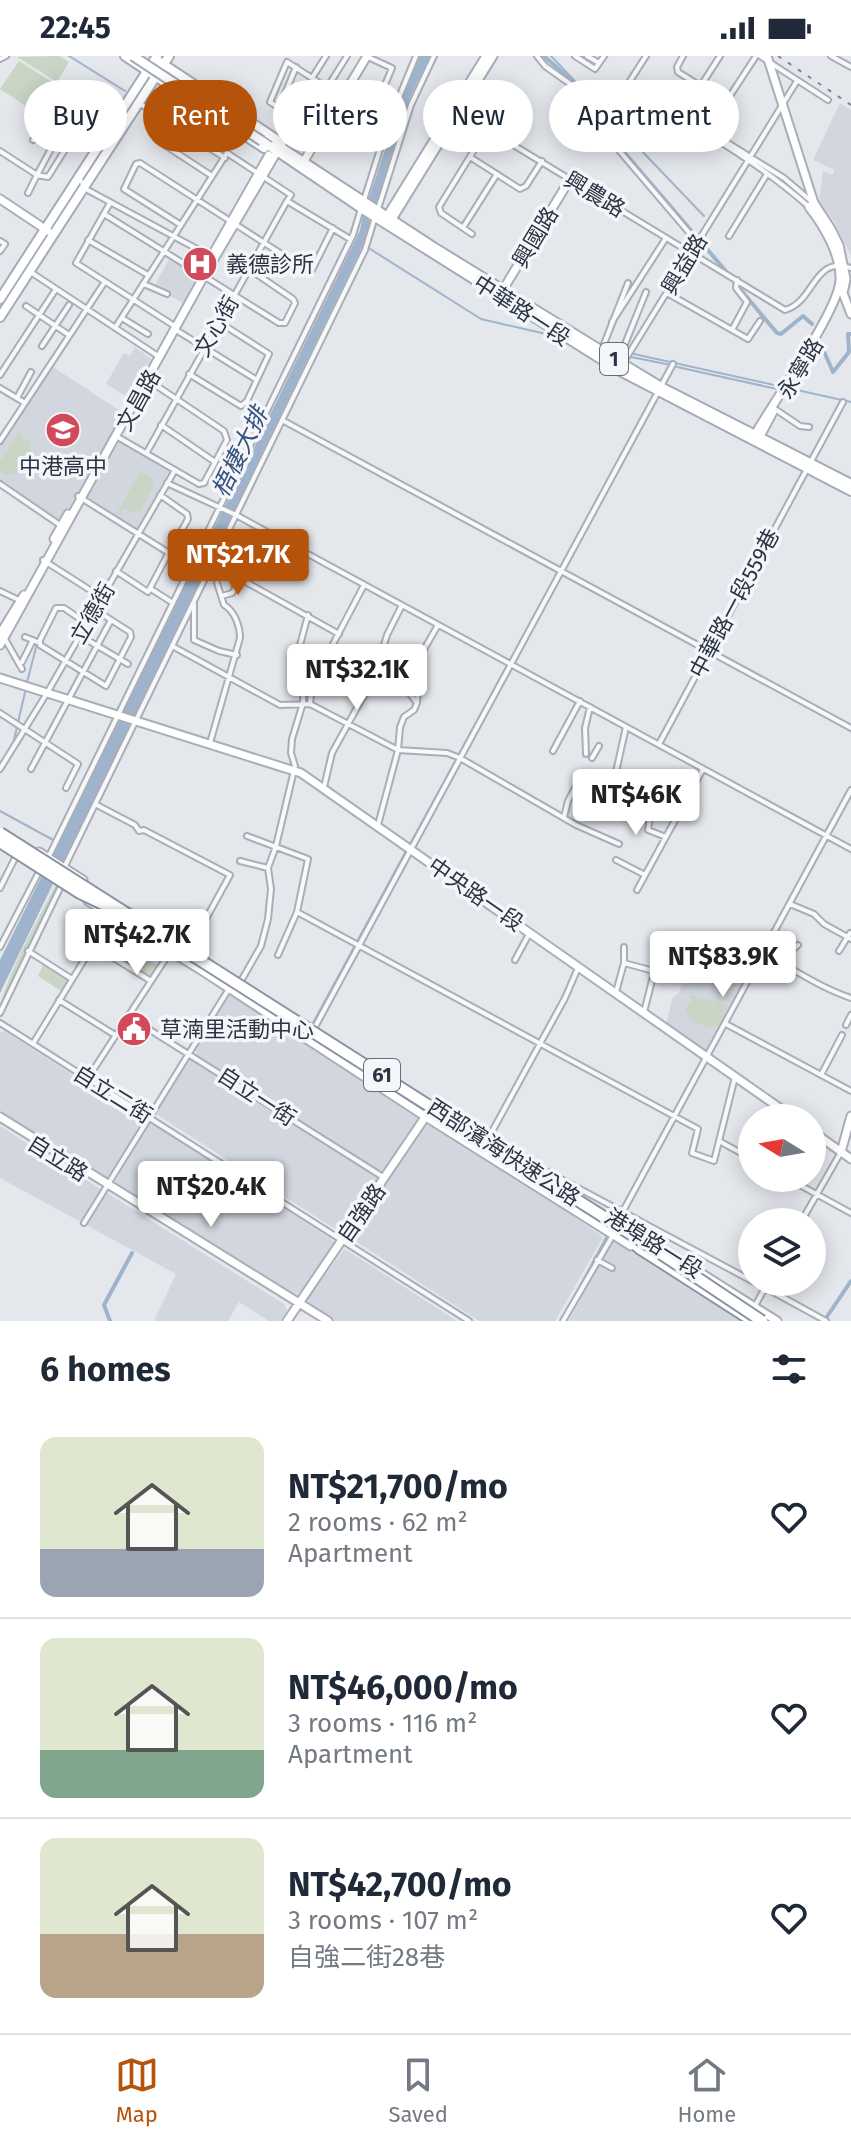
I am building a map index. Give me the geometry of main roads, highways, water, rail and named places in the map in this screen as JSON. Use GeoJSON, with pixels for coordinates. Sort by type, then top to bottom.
{"type":"FeatureCollection","features":[{"type":"Feature","properties":{"kind":"highway","name":"西部濱海快速公路"},"geometry":{"type":"LineString","coordinates":[[0,836],[759,1321]]}},
{"type":"Feature","properties":{"kind":"highway","name":"西部濱海快速公路"},"geometry":{"type":"LineString","coordinates":[[113,908],[648,1245],[759,1321]]}},
{"type":"Feature","properties":{"kind":"highway"},"geometry":{"type":"LineString","coordinates":[[648,1245],[769,1321]]}},
{"type":"Feature","properties":{"kind":"main road","name":"1"},"geometry":{"type":"LineString","coordinates":[[125,56],[149,72]]}},
{"type":"Feature","properties":{"kind":"main road","name":"1"},"geometry":{"type":"LineString","coordinates":[[133,56],[264,139]]}},
{"type":"Feature","properties":{"kind":"main road","name":"1"},"geometry":{"type":"LineString","coordinates":[[142,56],[264,139]]}},
{"type":"Feature","properties":{"kind":"main road"},"geometry":{"type":"LineString","coordinates":[[127,106],[159,59]]}},
{"type":"Feature","properties":{"kind":"main road"},"geometry":{"type":"LineString","coordinates":[[127,117],[139,103],[149,72],[159,59]]}},
{"type":"Feature","properties":{"kind":"main road","name":"中華路一段"},"geometry":{"type":"LineString","coordinates":[[159,59],[283,143],[289,155]]}},
{"type":"Feature","properties":{"kind":"main road","name":"中華路一段"},"geometry":{"type":"LineString","coordinates":[[149,72],[273,154],[289,155],[304,161],[364,206]]}},
{"type":"Feature","properties":{"kind":"main road","name":"中華路一段"},"geometry":{"type":"LineString","coordinates":[[264,139],[384,219],[621,368],[851,484]]}},
{"type":"Feature","properties":{"kind":"main road"},"geometry":{"type":"LineString","coordinates":[[0,299],[98,152]]}},
{"type":"Feature","properties":{"kind":"main road"},"geometry":{"type":"LineString","coordinates":[[46,232],[83,185],[99,152]]}},
{"type":"Feature","properties":{"kind":"main road"},"geometry":{"type":"LineString","coordinates":[[0,289],[23,267]]}},
{"type":"Feature","properties":{"kind":"main road"},"geometry":{"type":"LineString","coordinates":[[0,308],[23,267]]}},
{"type":"Feature","properties":{"kind":"main road"},"geometry":{"type":"LineString","coordinates":[[0,317],[23,267]]}},
{"type":"Feature","properties":{"kind":"main road","name":"中華路一段"},"geometry":{"type":"LineString","coordinates":[[501,293],[601,351],[621,368]]}},
{"type":"Feature","properties":{"kind":"main road","name":"中華路一段"},"geometry":{"type":"LineString","coordinates":[[810,466],[851,491]]}},
{"type":"Feature","properties":{"kind":"water"},"geometry":{"type":"Polygon","coordinates":[[[420,56],[430,56],[407,107],[407,86],[420,56]]]}},
{"type":"Feature","properties":{"kind":"water"},"geometry":{"type":"Polygon","coordinates":[[[384,152],[393,152],[377,203],[369,198],[384,152]]]}},
{"type":"Feature","properties":{"kind":"water"},"geometry":{"type":"Polygon","coordinates":[[[363,215],[371,222],[362,247],[0,993],[0,960],[240,476],[246,471],[251,454],[360,230],[363,215]]]}},
{"type":"Feature","properties":{"kind":"waterway"},"geometry":{"type":"LineString","coordinates":[[69,56],[107,80]]}},
{"type":"Feature","properties":{"kind":"waterway"},"geometry":{"type":"LineString","coordinates":[[544,56],[579,87],[585,104],[601,125],[730,276]]}},
{"type":"Feature","properties":{"kind":"waterway"},"geometry":{"type":"LineString","coordinates":[[551,56],[704,216]]}},
{"type":"Feature","properties":{"kind":"waterway"},"geometry":{"type":"LineString","coordinates":[[367,247],[481,319],[555,336]]}},
{"type":"Feature","properties":{"kind":"waterway"},"geometry":{"type":"LineString","coordinates":[[735,283],[777,333],[781,334],[803,316],[812,324]]}},
{"type":"Feature","properties":{"kind":"waterway"},"geometry":{"type":"LineString","coordinates":[[819,340],[833,372],[849,352],[848,334],[851,334]]}},
{"type":"Feature","properties":{"kind":"waterway"},"geometry":{"type":"LineString","coordinates":[[634,354],[851,402]]}},
{"type":"Feature","properties":{"kind":"waterway"},"geometry":{"type":"LineString","coordinates":[[631,357],[671,365]]}},
{"type":"Feature","properties":{"kind":"waterway"},"geometry":{"type":"LineString","coordinates":[[661,382],[670,365]]}},
{"type":"Feature","properties":{"kind":"waterway"},"geometry":{"type":"LineString","coordinates":[[664,386],[675,366]]}},
{"type":"Feature","properties":{"kind":"waterway"},"geometry":{"type":"LineString","coordinates":[[677,367],[777,389]]}},
{"type":"Feature","properties":{"kind":"waterway"},"geometry":{"type":"LineString","coordinates":[[638,424],[654,394]]}},
{"type":"Feature","properties":{"kind":"waterway"},"geometry":{"type":"LineString","coordinates":[[639,432],[659,395]]}},
{"type":"Feature","properties":{"kind":"waterway"},"geometry":{"type":"LineString","coordinates":[[291,423],[799,698]]}},
{"type":"Feature","properties":{"kind":"waterway"},"geometry":{"type":"LineString","coordinates":[[409,846],[601,493]]}},
{"type":"Feature","properties":{"kind":"waterway"},"geometry":{"type":"LineString","coordinates":[[27,682],[37,644]]}},
{"type":"Feature","properties":{"kind":"waterway"},"geometry":{"type":"LineString","coordinates":[[13,744],[26,688]]}},
{"type":"Feature","properties":{"kind":"waterway"},"geometry":{"type":"LineString","coordinates":[[70,808],[77,795]]}},
{"type":"Feature","properties":{"kind":"waterway"},"geometry":{"type":"LineString","coordinates":[[0,811],[55,841]]}},
{"type":"Feature","properties":{"kind":"waterway"},"geometry":{"type":"LineString","coordinates":[[313,1023],[406,851]]}},
{"type":"Feature","properties":{"kind":"waterway"},"geometry":{"type":"LineString","coordinates":[[706,1053],[728,1013]]}},
{"type":"Feature","properties":{"kind":"waterway"},"geometry":{"type":"LineString","coordinates":[[617,1218],[703,1058]]}},
{"type":"Feature","properties":{"kind":"waterway"},"geometry":{"type":"LineString","coordinates":[[567,1310],[608,1234]]}},
{"type":"Feature","properties":{"kind":"waterway"},"geometry":{"type":"LineString","coordinates":[[110,1321],[104,1305],[132,1253]]}},
{"type":"Feature","properties":{"kind":"waterway"},"geometry":{"type":"LineString","coordinates":[[826,1318],[851,1281]]}},
{"type":"Feature","properties":{"kind":"railway"},"geometry":{"type":"LineString","coordinates":[[778,56],[851,105]]}},
{"type":"Feature","properties":{"kind":"place","name":"義德診所"},"geometry":{"type":"Point","coordinates":[200,264]}},
{"type":"Feature","properties":{"kind":"place","name":"中港高中"},"geometry":{"type":"Point","coordinates":[63,430]}},
{"type":"Feature","properties":{"kind":"place","name":"草湳里活動中心"},"geometry":{"type":"Point","coordinates":[134,1029]}},
{"type":"Feature","properties":{"kind":"water label","name":"梧棲大排"},"geometry":{"type":"Point","coordinates":[240,452]}}]}
